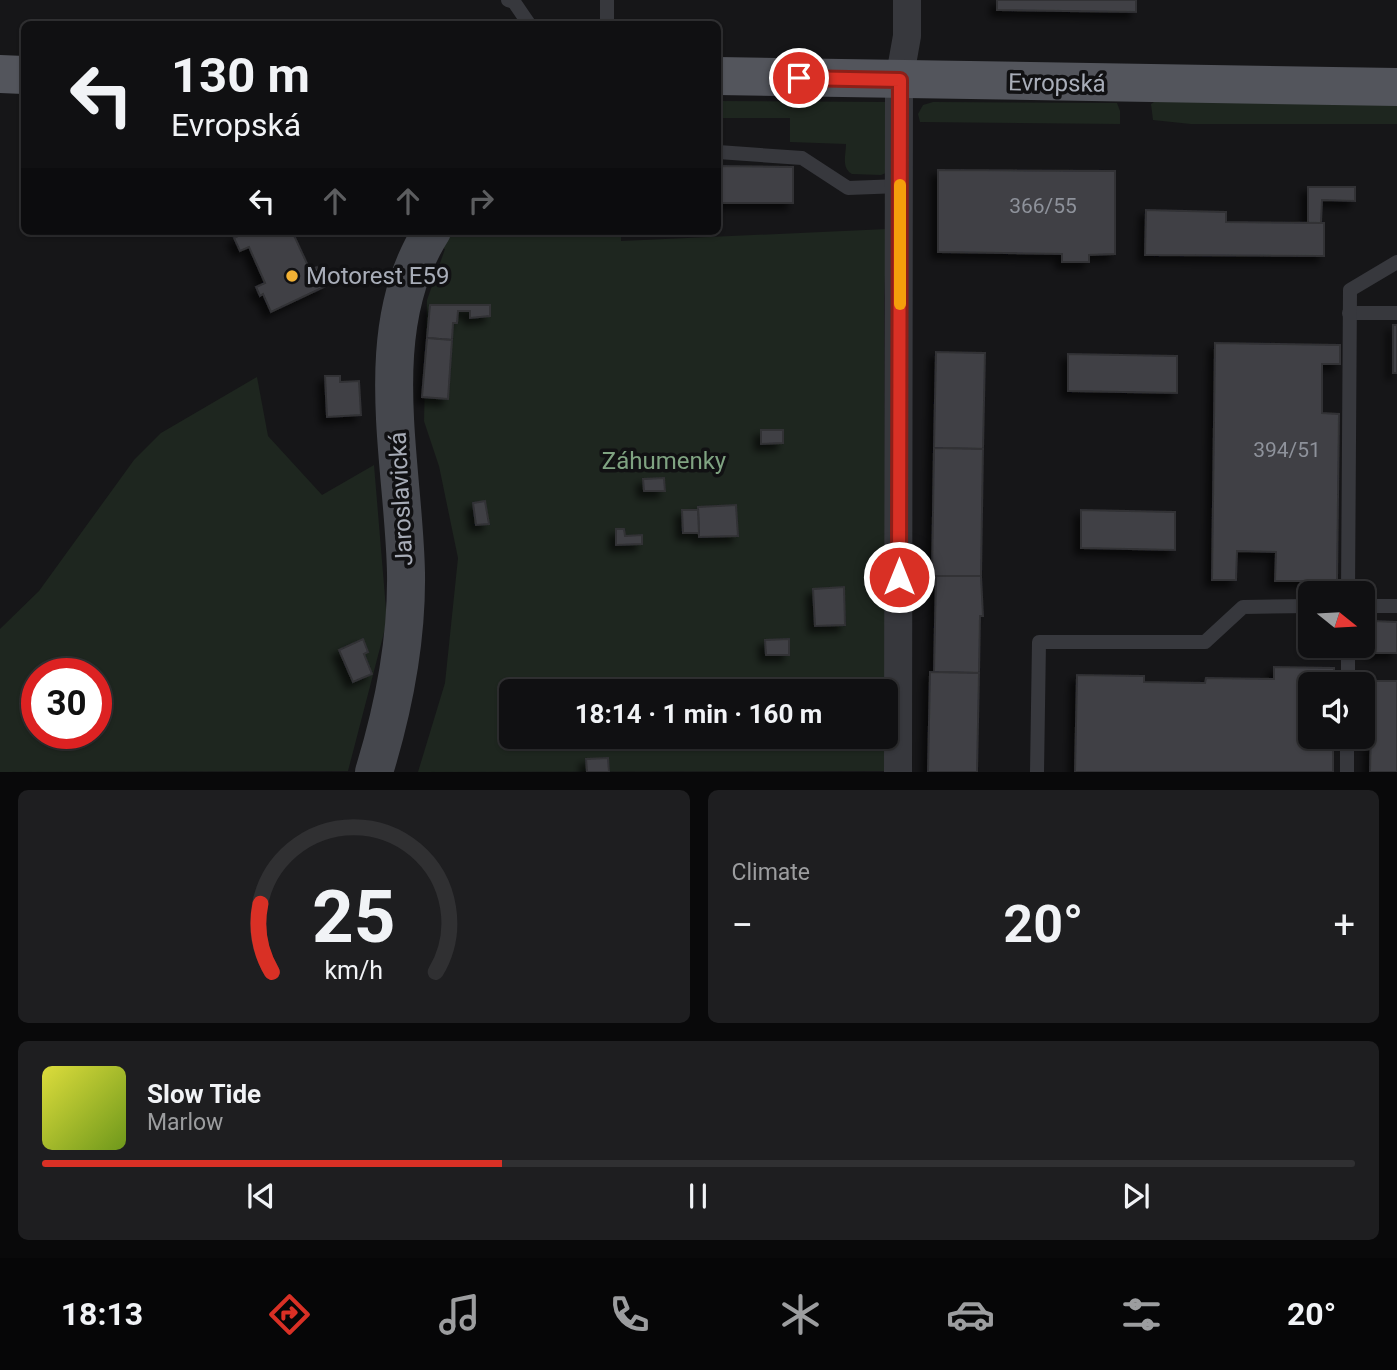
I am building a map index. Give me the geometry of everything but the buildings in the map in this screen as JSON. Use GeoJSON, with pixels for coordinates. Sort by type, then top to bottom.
{"type":"FeatureCollection","features":[{"type":"Feature","properties":{"kind":"main road"},"geometry":{"type":"LineString","coordinates":[[0,74],[21,75]]}},
{"type":"Feature","properties":{"kind":"main road","name":"Evropská"},"geometry":{"type":"LineString","coordinates":[[721,76],[1397,86]]}},
{"type":"Feature","properties":{"kind":"street"},"geometry":{"type":"LineString","coordinates":[[898,772],[900,80],[907,36],[907,0]]}},
{"type":"Feature","properties":{"kind":"street","name":"Jaroslavická"},"geometry":{"type":"LineString","coordinates":[[374,772],[398,675],[405,624],[406,572],[396,400],[395,357],[398,326],[404,290],[430,235]]}},
{"type":"Feature","properties":{"kind":"lane"},"geometry":{"type":"LineString","coordinates":[[508,0],[514,2],[527,21]]}},
{"type":"Feature","properties":{"kind":"lane"},"geometry":{"type":"LineString","coordinates":[[607,0],[607,21]]}},
{"type":"Feature","properties":{"kind":"lane"},"geometry":{"type":"LineString","coordinates":[[721,152],[802,158],[848,188],[900,186]]}},
{"type":"Feature","properties":{"kind":"lane"},"geometry":{"type":"LineString","coordinates":[[1348,581],[1350,290],[1397,262]]}},
{"type":"Feature","properties":{"kind":"lane"},"geometry":{"type":"LineString","coordinates":[[1349,313],[1397,313]]}},
{"type":"Feature","properties":{"kind":"lane"},"geometry":{"type":"LineString","coordinates":[[1037,772],[1039,642],[1205,642],[1243,607],[1298,606]]}},
{"type":"Feature","properties":{"kind":"lane"},"geometry":{"type":"LineString","coordinates":[[1376,606],[1397,606]]}},
{"type":"Feature","properties":{"kind":"lane"},"geometry":{"type":"LineString","coordinates":[[1347,749],[1347,772]]}},
{"type":"Feature","properties":{"kind":"green space"},"geometry":{"type":"Polygon","coordinates":[[[1157,100],[1397,102],[1397,124],[1191,124],[1153,120],[1151,104],[1157,100]]]}},
{"type":"Feature","properties":{"kind":"green space"},"geometry":{"type":"Polygon","coordinates":[[[721,101],[885,102],[888,172],[881,175],[852,174],[845,165],[846,144],[790,142],[790,118],[721,118],[721,101]]]}},
{"type":"Feature","properties":{"kind":"green space"},"geometry":{"type":"Polygon","coordinates":[[[933,102],[1117,103],[1120,124],[920,122],[918,114],[923,105],[933,102]]]}},
{"type":"Feature","properties":{"kind":"green space","name":"Záhumenky"},"geometry":{"type":"Polygon","coordinates":[[[887,229],[884,299],[886,679],[499,679],[499,749],[886,749],[886,771],[418,772],[445,683],[458,558],[439,466],[424,421],[427,300],[445,249],[440,247],[450,235],[621,235],[621,241],[887,229]]]}},
{"type":"Feature","properties":{"kind":"green space"},"geometry":{"type":"Polygon","coordinates":[[[257,377],[268,436],[322,495],[374,465],[387,621],[348,771],[0,772],[0,629],[39,591],[134,460],[161,433],[257,377]]]}},
{"type":"Feature","properties":{"kind":"slow traffic"},"geometry":{"type":"LineString","coordinates":[[900,185],[900,304]]}},
{"type":"Feature","properties":{"kind":"place","name":"Motorest E59"},"geometry":{"type":"Point","coordinates":[292,276]}},
{"type":"Feature","properties":{"kind":"route"},"geometry":{"type":"LineString","coordinates":[[799,78],[900,80],[899,577]]}}]}
